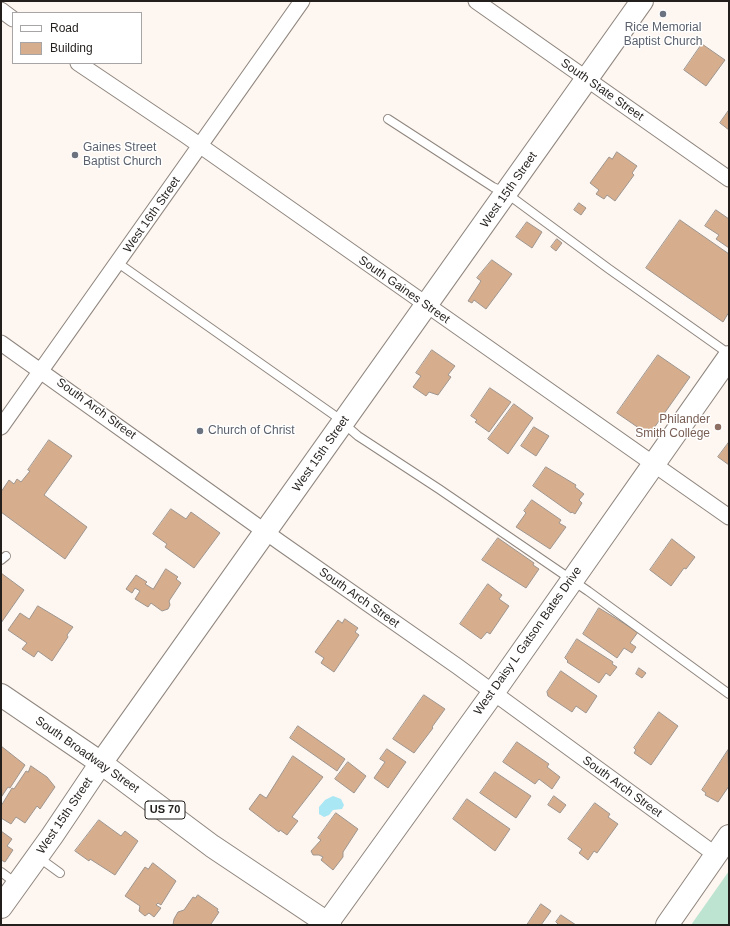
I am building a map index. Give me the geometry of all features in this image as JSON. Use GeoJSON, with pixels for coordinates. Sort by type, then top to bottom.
{"type":"FeatureCollection","features":[{"type":"Feature","properties":{"kind":"street","name":"West 16th Street"},"geometry":{"type":"LineString","coordinates":[[1,427],[302,1]]}},
{"type":"Feature","properties":{"kind":"street","name":"South State Street"},"geometry":{"type":"LineString","coordinates":[[476,1],[729,179]]}},
{"type":"Feature","properties":{"kind":"street","name":"West 15th Street"},"geometry":{"type":"LineString","coordinates":[[1,907],[9,878],[37,856],[265,531],[427,306],[642,1]]}},
{"type":"Feature","properties":{"kind":"street"},"geometry":{"type":"LineString","coordinates":[[1,10],[12,18]]}},
{"type":"Feature","properties":{"kind":"street","name":"South Gaines Street"},"geometry":{"type":"LineString","coordinates":[[79,64],[729,517]]}},
{"type":"Feature","properties":{"kind":"street","name":"South Arch Street"},"geometry":{"type":"LineString","coordinates":[[1,343],[493,693],[716,855]]}},
{"type":"Feature","properties":{"kind":"street","name":"West Daisy L Gatson Bates Drive"},"geometry":{"type":"LineString","coordinates":[[328,924],[493,693],[729,357]]}},
{"type":"Feature","properties":{"kind":"street","name":"South Broadway Street"},"geometry":{"type":"LineString","coordinates":[[1,695],[101,763],[212,846],[328,924]]}},
{"type":"Feature","properties":{"kind":"street"},"geometry":{"type":"LineString","coordinates":[[666,925],[729,836]]}},
{"type":"Feature","properties":{"kind":"lane"},"geometry":{"type":"LineString","coordinates":[[388,119],[493,187],[506,193],[609,269],[729,354]]}},
{"type":"Feature","properties":{"kind":"lane"},"geometry":{"type":"LineString","coordinates":[[118,263],[334,415],[358,436],[571,580],[729,694]]}},
{"type":"Feature","properties":{"kind":"lane"},"geometry":{"type":"LineString","coordinates":[[37,856],[60,873]]}},
{"type":"Feature","properties":{"kind":"green space"},"geometry":{"type":"Polygon","coordinates":[[[729,871],[729,925],[691,925],[729,871]]]}},
{"type":"Feature","properties":{"kind":"water"},"geometry":{"type":"Polygon","coordinates":[[[333,796],[341,799],[344,805],[342,809],[333,810],[329,815],[324,817],[319,814],[319,807],[325,800],[333,796]]]}},
{"type":"Feature","properties":{"kind":"building"},"geometry":{"type":"Polygon","coordinates":[[[702,44],[725,60],[706,86],[684,70],[702,44]]]}},
{"type":"Feature","properties":{"kind":"building"},"geometry":{"type":"Polygon","coordinates":[[[729,110],[729,130],[720,123],[729,110]]]}},
{"type":"Feature","properties":{"kind":"building"},"geometry":{"type":"Polygon","coordinates":[[[617,152],[637,166],[632,173],[634,175],[615,201],[607,195],[604,199],[596,194],[599,190],[590,183],[609,157],[612,159],[617,152]]]}},
{"type":"Feature","properties":{"kind":"building"},"geometry":{"type":"Polygon","coordinates":[[[579,203],[586,208],[581,215],[574,210],[579,203]]]}},
{"type":"Feature","properties":{"kind":"building"},"geometry":{"type":"Polygon","coordinates":[[[716,210],[729,219],[729,248],[716,239],[719,235],[705,226],[716,210]]]}},
{"type":"Feature","properties":{"kind":"building"},"geometry":{"type":"Polygon","coordinates":[[[680,220],[729,254],[729,312],[723,322],[646,268],[680,220]]]}},
{"type":"Feature","properties":{"kind":"building"},"geometry":{"type":"Polygon","coordinates":[[[527,222],[542,232],[532,248],[516,237],[527,222]]]}},
{"type":"Feature","properties":{"kind":"building"},"geometry":{"type":"Polygon","coordinates":[[[557,239],[562,243],[556,251],[551,247],[557,239]]]}},
{"type":"Feature","properties":{"kind":"building"},"geometry":{"type":"Polygon","coordinates":[[[492,260],[512,274],[486,309],[474,300],[472,303],[468,301],[481,281],[477,278],[492,260]]]}},
{"type":"Feature","properties":{"kind":"building"},"geometry":{"type":"Polygon","coordinates":[[[432,350],[455,366],[448,375],[451,377],[438,395],[429,392],[426,396],[413,387],[421,376],[416,373],[432,350]]]}},
{"type":"Feature","properties":{"kind":"building"},"geometry":{"type":"Polygon","coordinates":[[[658,355],[690,377],[649,435],[617,413],[658,355]]]}},
{"type":"Feature","properties":{"kind":"building"},"geometry":{"type":"Polygon","coordinates":[[[490,388],[511,402],[489,432],[475,422],[477,420],[471,416],[490,388]]]}},
{"type":"Feature","properties":{"kind":"building"},"geometry":{"type":"Polygon","coordinates":[[[514,404],[533,418],[508,454],[488,439],[514,404]]]}},
{"type":"Feature","properties":{"kind":"building"},"geometry":{"type":"Polygon","coordinates":[[[534,427],[549,436],[536,456],[521,446],[534,427]]]}},
{"type":"Feature","properties":{"kind":"building"},"geometry":{"type":"Polygon","coordinates":[[[49,440],[72,456],[44,495],[87,527],[65,559],[1,512],[1,492],[9,480],[14,484],[17,479],[21,482],[30,471],[28,470],[49,440]]]}},
{"type":"Feature","properties":{"kind":"building"},"geometry":{"type":"Polygon","coordinates":[[[729,442],[729,465],[718,457],[729,442]]]}},
{"type":"Feature","properties":{"kind":"building"},"geometry":{"type":"Polygon","coordinates":[[[546,467],[576,485],[575,487],[584,494],[579,500],[582,503],[575,514],[572,512],[571,513],[533,486],[546,467]]]}},
{"type":"Feature","properties":{"kind":"building"},"geometry":{"type":"Polygon","coordinates":[[[532,500],[561,520],[559,523],[566,527],[550,549],[516,527],[526,513],[524,511],[532,500]]]}},
{"type":"Feature","properties":{"kind":"building"},"geometry":{"type":"Polygon","coordinates":[[[171,509],[186,519],[191,512],[220,533],[194,568],[165,547],[167,544],[153,534],[171,509]]]}},
{"type":"Feature","properties":{"kind":"building"},"geometry":{"type":"Polygon","coordinates":[[[498,538],[534,563],[533,565],[539,569],[526,588],[482,560],[498,538]]]}},
{"type":"Feature","properties":{"kind":"building"},"geometry":{"type":"Polygon","coordinates":[[[672,539],[695,557],[686,569],[684,568],[671,586],[650,570],[672,539]]]}},
{"type":"Feature","properties":{"kind":"building"},"geometry":{"type":"Polygon","coordinates":[[[166,569],[178,577],[176,579],[181,583],[169,601],[170,605],[168,609],[162,611],[151,603],[148,607],[135,599],[140,591],[135,588],[132,593],[126,589],[136,575],[147,582],[145,584],[153,589],[166,569]]]}},
{"type":"Feature","properties":{"kind":"building"},"geometry":{"type":"Polygon","coordinates":[[[1,573],[24,590],[1,623],[1,573]]]}},
{"type":"Feature","properties":{"kind":"building"},"geometry":{"type":"Polygon","coordinates":[[[488,584],[502,595],[499,599],[509,606],[490,634],[487,632],[481,639],[460,624],[488,584]]]}},
{"type":"Feature","properties":{"kind":"building"},"geometry":{"type":"Polygon","coordinates":[[[38,606],[73,627],[52,661],[38,651],[34,657],[22,649],[27,643],[8,630],[20,613],[29,619],[38,606]]]}},
{"type":"Feature","properties":{"kind":"building"},"geometry":{"type":"Polygon","coordinates":[[[599,608],[638,632],[630,643],[636,647],[632,653],[624,648],[617,658],[583,634],[599,608]]]}},
{"type":"Feature","properties":{"kind":"building"},"geometry":{"type":"Polygon","coordinates":[[[345,619],[358,628],[355,632],[359,635],[334,672],[321,663],[324,658],[315,652],[338,620],[342,623],[345,619]]]}},
{"type":"Feature","properties":{"kind":"building"},"geometry":{"type":"Polygon","coordinates":[[[577,639],[613,662],[612,664],[617,667],[610,676],[606,673],[599,683],[567,662],[568,661],[565,658],[577,639]]]}},
{"type":"Feature","properties":{"kind":"building"},"geometry":{"type":"Polygon","coordinates":[[[639,668],[646,673],[642,678],[636,674],[639,668]]]}},
{"type":"Feature","properties":{"kind":"building"},"geometry":{"type":"Polygon","coordinates":[[[561,671],[597,696],[586,713],[576,706],[572,712],[548,696],[547,692],[561,671]]]}},
{"type":"Feature","properties":{"kind":"building"},"geometry":{"type":"Polygon","coordinates":[[[424,695],[445,709],[414,753],[393,739],[424,695]]]}},
{"type":"Feature","properties":{"kind":"building"},"geometry":{"type":"Polygon","coordinates":[[[659,712],[678,726],[651,765],[634,753],[636,750],[634,748],[659,712]]]}},
{"type":"Feature","properties":{"kind":"building"},"geometry":{"type":"Polygon","coordinates":[[[298,726],[345,759],[337,771],[290,738],[298,726]]]}},
{"type":"Feature","properties":{"kind":"building"},"geometry":{"type":"Polygon","coordinates":[[[517,742],[549,764],[547,767],[560,777],[552,789],[539,779],[535,784],[503,762],[517,742]]]}},
{"type":"Feature","properties":{"kind":"building"},"geometry":{"type":"Polygon","coordinates":[[[1,746],[25,765],[10,788],[8,787],[2,796],[1,746]]]}},
{"type":"Feature","properties":{"kind":"building"},"geometry":{"type":"Polygon","coordinates":[[[387,749],[406,762],[388,788],[374,778],[385,762],[380,759],[387,749]]]}},
{"type":"Feature","properties":{"kind":"building"},"geometry":{"type":"Polygon","coordinates":[[[728,750],[729,786],[718,802],[705,795],[706,793],[702,790],[728,750]]]}},
{"type":"Feature","properties":{"kind":"building"},"geometry":{"type":"Polygon","coordinates":[[[293,756],[323,777],[292,817],[298,821],[287,835],[280,830],[279,832],[249,809],[260,794],[266,798],[293,756]]]}},
{"type":"Feature","properties":{"kind":"building"},"geometry":{"type":"Polygon","coordinates":[[[348,762],[366,776],[354,793],[335,779],[348,762]]]}},
{"type":"Feature","properties":{"kind":"building"},"geometry":{"type":"Polygon","coordinates":[[[31,766],[47,777],[55,787],[40,809],[37,806],[25,823],[16,817],[11,824],[1,818],[1,806],[12,788],[14,789],[31,766]]]}},
{"type":"Feature","properties":{"kind":"building"},"geometry":{"type":"Polygon","coordinates":[[[495,772],[531,796],[516,818],[480,793],[495,772]]]}},
{"type":"Feature","properties":{"kind":"building"},"geometry":{"type":"Polygon","coordinates":[[[554,796],[566,805],[560,813],[548,805],[554,796]]]}},
{"type":"Feature","properties":{"kind":"building"},"geometry":{"type":"Polygon","coordinates":[[[467,799],[510,829],[495,851],[453,819],[467,799]]]}},
{"type":"Feature","properties":{"kind":"building"},"geometry":{"type":"Polygon","coordinates":[[[595,803],[610,814],[608,817],[618,824],[597,853],[594,851],[588,860],[579,853],[582,849],[568,839],[595,803]]]}},
{"type":"Feature","properties":{"kind":"building"},"geometry":{"type":"Polygon","coordinates":[[[336,813],[358,829],[343,852],[343,857],[333,870],[321,860],[323,857],[313,855],[311,851],[321,840],[318,838],[336,813]]]}},
{"type":"Feature","properties":{"kind":"building"},"geometry":{"type":"Polygon","coordinates":[[[99,820],[121,836],[125,831],[138,841],[115,875],[90,859],[89,861],[75,851],[99,820]]]}},
{"type":"Feature","properties":{"kind":"building"},"geometry":{"type":"Polygon","coordinates":[[[1,831],[12,839],[7,846],[13,850],[5,862],[1,860],[1,831]]]}},
{"type":"Feature","properties":{"kind":"building"},"geometry":{"type":"Polygon","coordinates":[[[153,863],[176,881],[161,905],[158,903],[156,905],[161,908],[154,917],[149,913],[145,916],[139,911],[140,906],[125,896],[145,867],[148,869],[153,863]]]}},
{"type":"Feature","properties":{"kind":"building"},"geometry":{"type":"Polygon","coordinates":[[[198,895],[218,909],[217,911],[219,912],[211,924],[213,925],[173,925],[174,919],[178,912],[184,910],[193,897],[195,898],[198,895]]]}},
{"type":"Feature","properties":{"kind":"building"},"geometry":{"type":"Polygon","coordinates":[[[541,904],[551,911],[541,925],[527,925],[541,904]]]}},
{"type":"Feature","properties":{"kind":"building"},"geometry":{"type":"Polygon","coordinates":[[[561,915],[576,925],[559,925],[556,922],[561,915]]]}},
{"type":"Feature","properties":{"kind":"place","name":"Rice Memorial Baptist Church"},"geometry":{"type":"Point","coordinates":[663,14]}},
{"type":"Feature","properties":{"kind":"place","name":"Gaines Street Baptist Church"},"geometry":{"type":"Point","coordinates":[75,155]}},
{"type":"Feature","properties":{"kind":"place","name":"Philander Smith College"},"geometry":{"type":"Point","coordinates":[718,427]}},
{"type":"Feature","properties":{"kind":"place","name":"Church of Christ"},"geometry":{"type":"Point","coordinates":[200,431]}}]}
